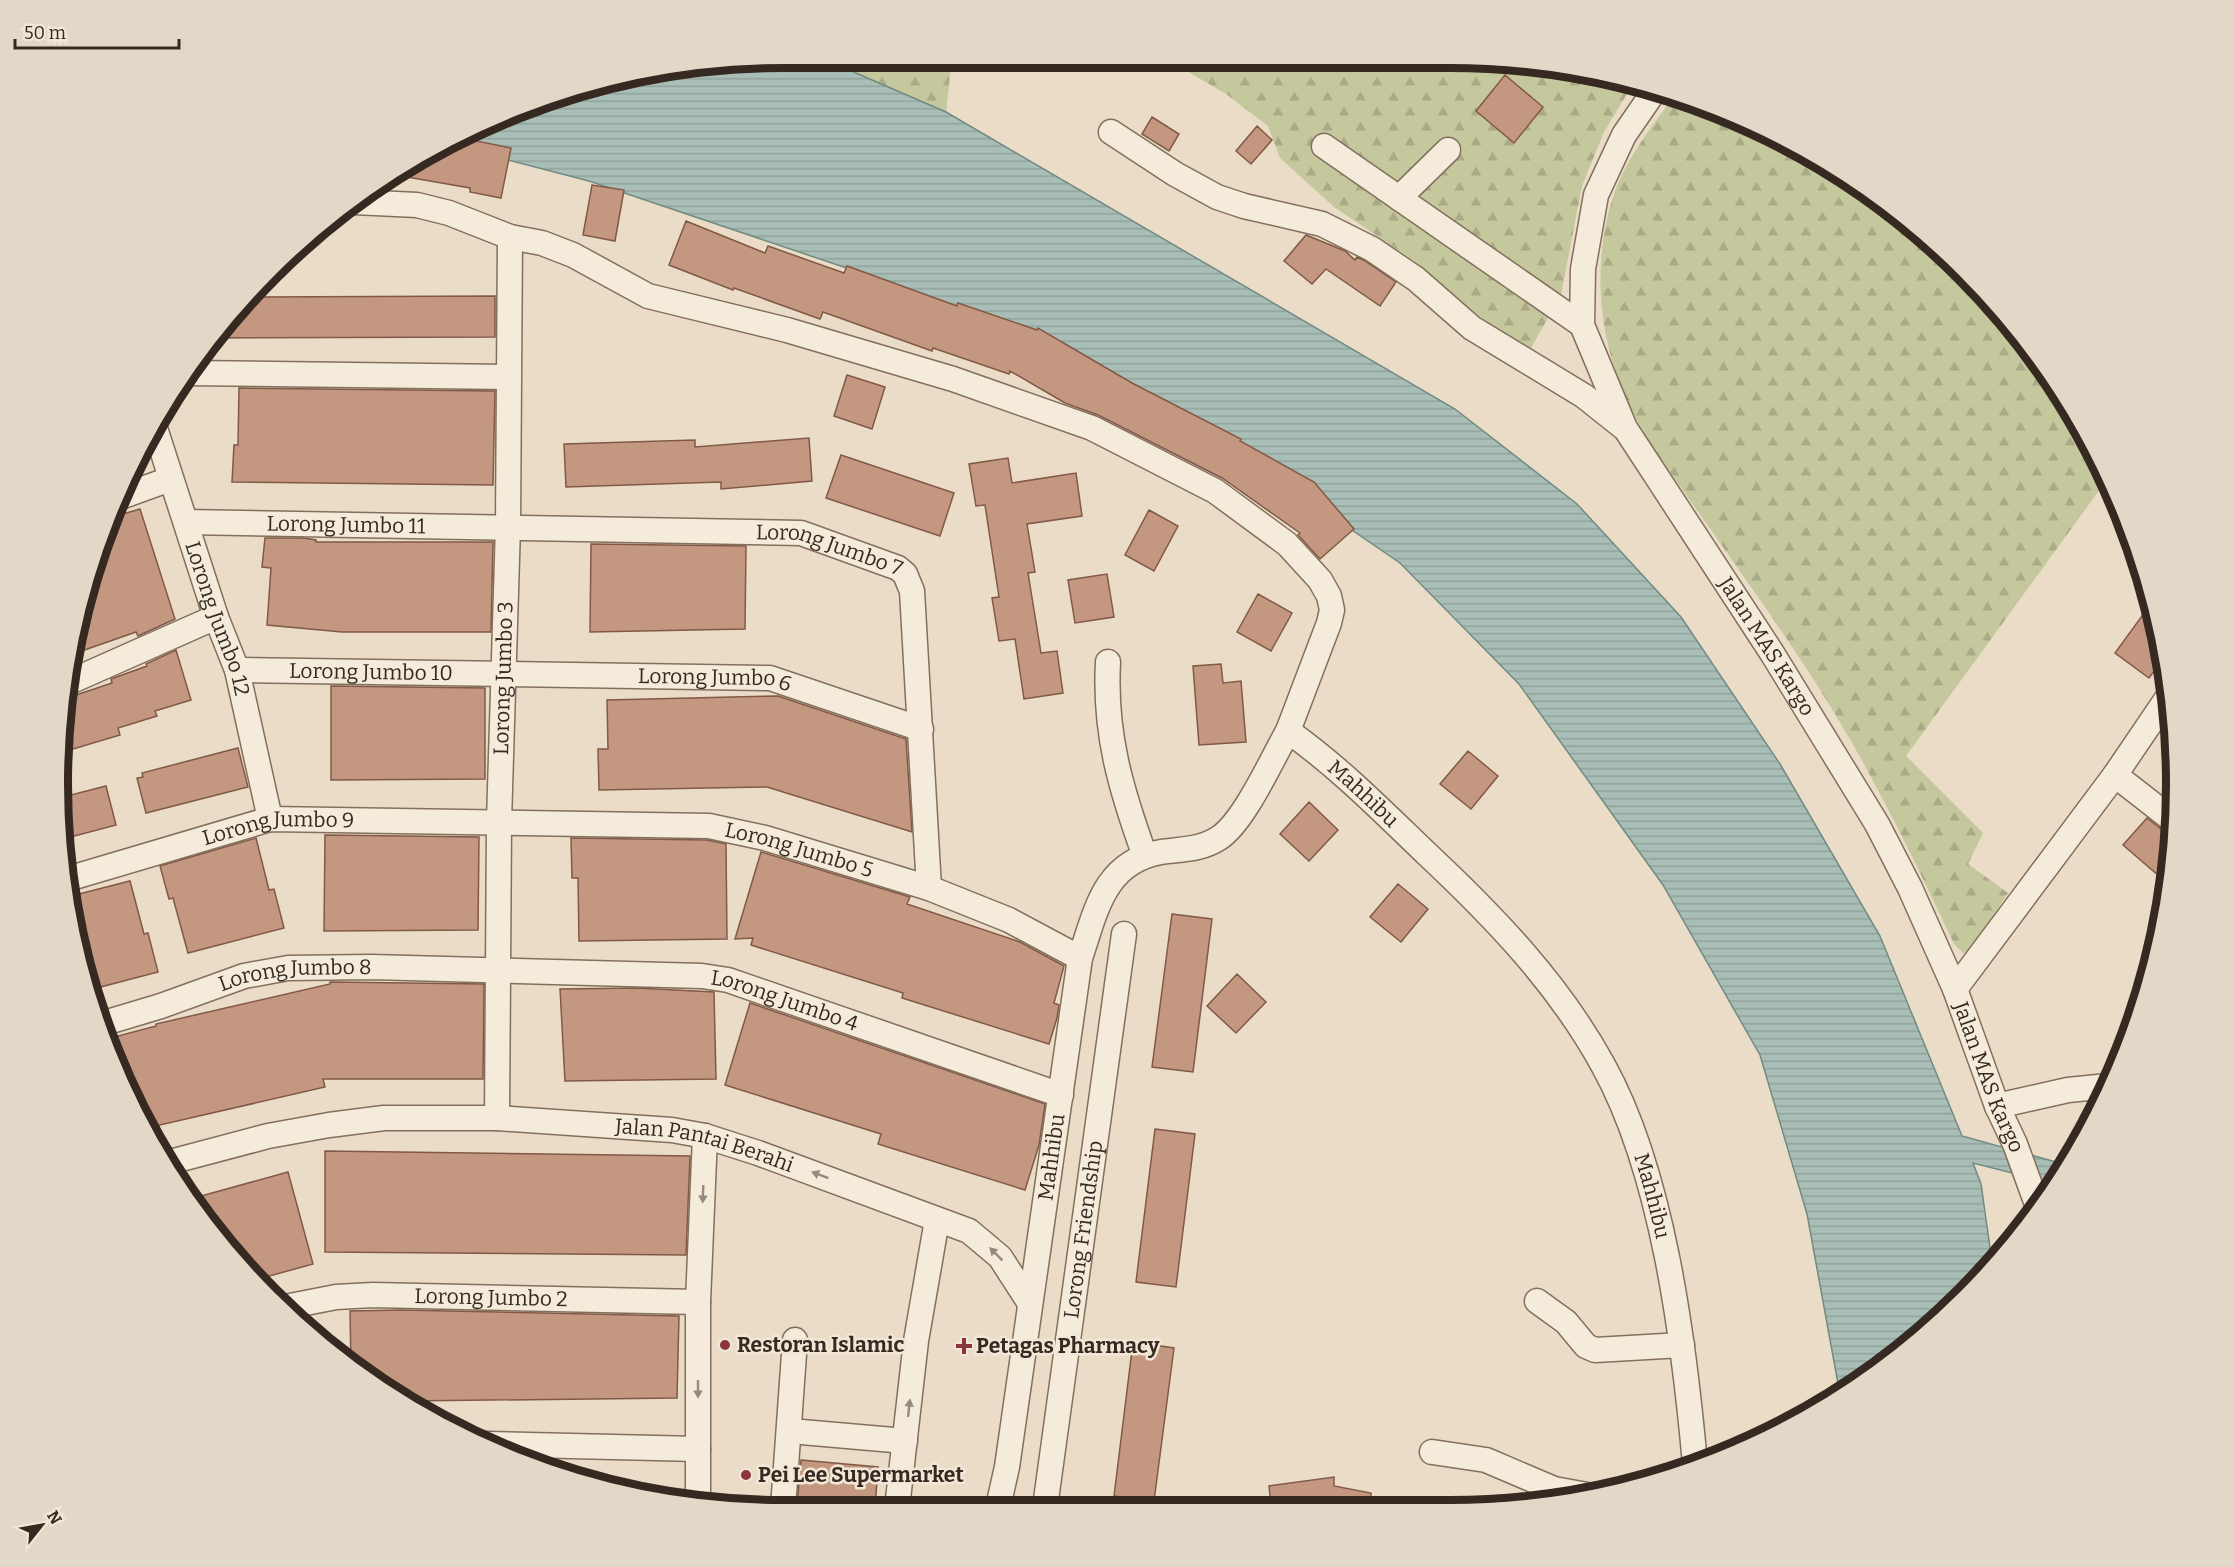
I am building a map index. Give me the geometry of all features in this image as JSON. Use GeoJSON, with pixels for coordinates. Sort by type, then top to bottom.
{"type":"FeatureCollection","features":[{"type":"Feature","properties":{"kind":"street","name":"Jalan MAS Kargo"},"geometry":{"type":"LineString","coordinates":[[1651,96],[1624,135],[1596,195],[1583,269],[1582,325],[1625,428],[1772,653],[1859,792],[1910,888],[1955,989],[1997,1106],[2015,1144],[2034,1197]]}},
{"type":"Feature","properties":{"kind":"street"},"geometry":{"type":"LineString","coordinates":[[1111,132],[1175,174],[1217,197],[1244,206],[1322,224],[1372,249],[1416,279],[1472,328],[1575,390],[1625,428]]}},
{"type":"Feature","properties":{"kind":"street"},"geometry":{"type":"LineString","coordinates":[[1324,146],[1582,325]]}},
{"type":"Feature","properties":{"kind":"street"},"geometry":{"type":"LineString","coordinates":[[1399,198],[1448,150]]}},
{"type":"Feature","properties":{"kind":"street"},"geometry":{"type":"LineString","coordinates":[[366,202],[387,202],[449,213],[510,237],[542,243],[573,255],[648,296],[787,330],[1011,397],[1101,433],[1215,491],[1287,544],[1320,580],[1329,596],[1332,610],[1329,623],[1288,731]]}},
{"type":"Feature","properties":{"kind":"street","name":"Lorong Jumbo 3"},"geometry":{"type":"LineString","coordinates":[[497,1118],[499,822],[508,526],[510,237]]}},
{"type":"Feature","properties":{"kind":"street"},"geometry":{"type":"LineString","coordinates":[[197,373],[508,377]]}},
{"type":"Feature","properties":{"kind":"street","name":"Lorong Jumbo 12"},"geometry":{"type":"LineString","coordinates":[[157,436],[216,617],[237,670],[270,819]]}},
{"type":"Feature","properties":{"kind":"street"},"geometry":{"type":"LineString","coordinates":[[129,494],[170,479]]}},
{"type":"Feature","properties":{"kind":"street","name":"Lorong Jumbo 11"},"geometry":{"type":"LineString","coordinates":[[186,522],[508,526]]}},
{"type":"Feature","properties":{"kind":"street","name":"Lorong Jumbo 7"},"geometry":{"type":"LineString","coordinates":[[508,526],[801,533],[898,568],[905,574],[912,591],[929,888]]}},
{"type":"Feature","properties":{"kind":"street"},"geometry":{"type":"LineString","coordinates":[[76,679],[216,617]]}},
{"type":"Feature","properties":{"kind":"street"},"geometry":{"type":"LineString","coordinates":[[1108,662],[1106,700],[1112,749],[1126,803],[1145,856]]}},
{"type":"Feature","properties":{"kind":"street","name":"Lorong Jumbo 10"},"geometry":{"type":"LineString","coordinates":[[237,670],[503,675]]}},
{"type":"Feature","properties":{"kind":"street","name":"Lorong Jumbo 6"},"geometry":{"type":"LineString","coordinates":[[503,675],[770,678],[921,729]]}},
{"type":"Feature","properties":{"kind":"street"},"geometry":{"type":"LineString","coordinates":[[1955,989],[2115,775],[2161,707]]}},
{"type":"Feature","properties":{"kind":"street","name":"Mahhibu"},"geometry":{"type":"LineString","coordinates":[[1029,1302],[1080,967],[1105,889],[1120,872],[1145,856],[1208,844],[1232,827],[1288,731],[1353,782],[1506,931],[1553,989],[1604,1066],[1641,1157],[1662,1242],[1682,1345],[1694,1457]]}},
{"type":"Feature","properties":{"kind":"street"},"geometry":{"type":"LineString","coordinates":[[2115,775],[2165,814]]}},
{"type":"Feature","properties":{"kind":"street","name":"Lorong Jumbo 9"},"geometry":{"type":"LineString","coordinates":[[74,877],[270,819],[499,822]]}},
{"type":"Feature","properties":{"kind":"street","name":"Lorong Jumbo 5"},"geometry":{"type":"LineString","coordinates":[[499,822],[709,826],[737,830],[929,888],[1009,920],[1080,967]]}},
{"type":"Feature","properties":{"kind":"street","name":"Lorong Friendship"},"geometry":{"type":"LineString","coordinates":[[1046,1500],[1114,987],[1124,934]]}},
{"type":"Feature","properties":{"kind":"street"},"geometry":{"type":"LineString","coordinates":[[1080,967],[1114,987]]}},
{"type":"Feature","properties":{"kind":"street","name":"Lorong Jumbo 8"},"geometry":{"type":"LineString","coordinates":[[108,1022],[161,1006],[244,976],[288,968],[497,971]]}},
{"type":"Feature","properties":{"kind":"street","name":"Lorong Jumbo 4"},"geometry":{"type":"LineString","coordinates":[[497,971],[676,975],[728,980],[1061,1095]]}},
{"type":"Feature","properties":{"kind":"street"},"geometry":{"type":"LineString","coordinates":[[1997,1106],[2068,1089],[2098,1087]]}},
{"type":"Feature","properties":{"kind":"street","name":"Jalan Pantai Berahi"},"geometry":{"type":"LineString","coordinates":[[175,1161],[247,1141],[356,1121],[497,1118],[633,1126],[705,1136],[816,1173],[969,1231],[1000,1257],[1029,1302]]}},
{"type":"Feature","properties":{"kind":"street"},"geometry":{"type":"LineString","coordinates":[[698,1494],[698,1302],[705,1136]]}},
{"type":"Feature","properties":{"kind":"street"},"geometry":{"type":"LineString","coordinates":[[898,1500],[916,1341],[937,1220]]}},
{"type":"Feature","properties":{"kind":"street","name":"Lorong Jumbo 2"},"geometry":{"type":"LineString","coordinates":[[293,1305],[336,1297],[373,1295],[698,1302]]}},
{"type":"Feature","properties":{"kind":"street"},"geometry":{"type":"LineString","coordinates":[[1537,1301],[1566,1322],[1586,1346],[1595,1350],[1682,1345]]}},
{"type":"Feature","properties":{"kind":"street"},"geometry":{"type":"LineString","coordinates":[[1000,1500],[1007,1467],[1029,1302]]}},
{"type":"Feature","properties":{"kind":"street"},"geometry":{"type":"LineString","coordinates":[[784,1500],[795,1340]]}},
{"type":"Feature","properties":{"kind":"street"},"geometry":{"type":"LineString","coordinates":[[790,1431],[905,1441]]}},
{"type":"Feature","properties":{"kind":"street"},"geometry":{"type":"LineString","coordinates":[[508,1444],[698,1449]]}},
{"type":"Feature","properties":{"kind":"street"},"geometry":{"type":"LineString","coordinates":[[1432,1452],[1486,1461],[1561,1490]]}},
{"type":"Feature","properties":{"kind":"street"},"geometry":{"type":"LineString","coordinates":[[1007,1467],[1009,1500]]}},
{"type":"Feature","properties":{"kind":"green space"},"geometry":{"type":"Polygon","coordinates":[[[844,68],[951,68],[946,112],[844,68]]]}},
{"type":"Feature","properties":{"kind":"green space"},"geometry":{"type":"Polygon","coordinates":[[[1182,68],[1496,69],[1589,81],[1629,91],[1604,132],[1582,186],[1561,295],[1531,348],[1488,323],[1413,260],[1334,207],[1280,158],[1268,126],[1226,94],[1182,68]]]}},
{"type":"Feature","properties":{"kind":"green space"},"geometry":{"type":"Polygon","coordinates":[[[1670,102],[1724,122],[1808,163],[1885,215],[1956,277],[2018,348],[2070,426],[2101,487],[1906,756],[1983,833],[1968,864],[2008,893],[1970,951],[1963,953],[1954,944],[1891,814],[1838,719],[1777,625],[1652,446],[1624,394],[1614,367],[1602,312],[1601,255],[1612,200],[1639,145],[1670,102]]]}},
{"type":"Feature","properties":{"kind":"water"},"geometry":{"type":"Polygon","coordinates":[[[844,68],[946,112],[1455,409],[1577,504],[1681,617],[1780,764],[1880,936],[1962,1136],[2058,1161],[2045,1181],[1973,1163],[1981,1184],[1991,1253],[1922,1322],[1885,1352],[1838,1385],[1807,1214],[1760,1055],[1663,885],[1519,684],[1400,563],[1209,432],[882,280],[589,181],[456,147],[553,105],[644,81],[737,69],[844,68]]]}},
{"type":"Feature","properties":{"kind":"building"},"geometry":{"type":"Polygon","coordinates":[[[1505,75],[1543,107],[1514,143],[1476,111],[1505,75]]]}},
{"type":"Feature","properties":{"kind":"building"},"geometry":{"type":"Polygon","coordinates":[[[1152,117],[1179,134],[1169,151],[1142,134],[1152,117]]]}},
{"type":"Feature","properties":{"kind":"building"},"geometry":{"type":"Polygon","coordinates":[[[1257,126],[1272,140],[1251,164],[1236,151],[1257,126]]]}},
{"type":"Feature","properties":{"kind":"building"},"geometry":{"type":"Polygon","coordinates":[[[476,137],[476,141],[511,148],[501,198],[470,192],[470,188],[404,177],[476,137]]]}},
{"type":"Feature","properties":{"kind":"building"},"geometry":{"type":"Polygon","coordinates":[[[592,185],[624,190],[615,241],[583,235],[592,185]]]}},
{"type":"Feature","properties":{"kind":"building"},"geometry":{"type":"Polygon","coordinates":[[[686,221],[765,253],[768,246],[844,273],[847,266],[957,306],[958,303],[1037,330],[1038,328],[1132,383],[1241,439],[1240,441],[1314,482],[1354,529],[1320,559],[1298,535],[1300,533],[1222,478],[1098,415],[1065,403],[1010,371],[1009,374],[933,348],[932,351],[823,312],[820,319],[734,288],[733,290],[669,265],[686,221]]]}},
{"type":"Feature","properties":{"kind":"building"},"geometry":{"type":"Polygon","coordinates":[[[1306,235],[1345,251],[1355,260],[1357,257],[1365,261],[1396,282],[1380,306],[1326,269],[1312,284],[1284,261],[1306,235]]]}},
{"type":"Feature","properties":{"kind":"building"},"geometry":{"type":"Polygon","coordinates":[[[495,296],[495,337],[223,338],[258,297],[495,296]]]}},
{"type":"Feature","properties":{"kind":"building"},"geometry":{"type":"Polygon","coordinates":[[[847,375],[885,387],[872,429],[834,416],[847,375]]]}},
{"type":"Feature","properties":{"kind":"building"},"geometry":{"type":"Polygon","coordinates":[[[239,388],[495,391],[493,485],[232,482],[234,445],[238,445],[239,388]]]}},
{"type":"Feature","properties":{"kind":"building"},"geometry":{"type":"Polygon","coordinates":[[[809,438],[812,481],[721,489],[721,482],[566,487],[564,444],[695,440],[695,447],[809,438]]]}},
{"type":"Feature","properties":{"kind":"building"},"geometry":{"type":"Polygon","coordinates":[[[841,455],[954,493],[940,536],[826,498],[841,455]]]}},
{"type":"Feature","properties":{"kind":"building"},"geometry":{"type":"Polygon","coordinates":[[[1008,458],[1012,483],[1076,473],[1082,516],[1027,524],[1035,572],[1028,573],[1041,653],[1057,651],[1063,693],[1024,699],[1015,639],[999,641],[992,598],[999,597],[985,505],[976,506],[969,464],[1008,458]]]}},
{"type":"Feature","properties":{"kind":"building"},"geometry":{"type":"Polygon","coordinates":[[[140,509],[175,619],[138,636],[136,632],[80,652],[105,553],[120,515],[140,509]]]}},
{"type":"Feature","properties":{"kind":"building"},"geometry":{"type":"Polygon","coordinates":[[[1149,510],[1178,526],[1154,571],[1125,555],[1149,510]]]}},
{"type":"Feature","properties":{"kind":"building"},"geometry":{"type":"Polygon","coordinates":[[[265,538],[303,538],[316,540],[316,542],[493,542],[491,632],[342,632],[267,625],[271,568],[262,567],[265,538]]]}},
{"type":"Feature","properties":{"kind":"building"},"geometry":{"type":"Polygon","coordinates":[[[591,544],[746,546],[745,629],[590,632],[591,544]]]}},
{"type":"Feature","properties":{"kind":"building"},"geometry":{"type":"Polygon","coordinates":[[[1107,574],[1114,617],[1075,623],[1068,580],[1107,574]]]}},
{"type":"Feature","properties":{"kind":"building"},"geometry":{"type":"Polygon","coordinates":[[[1258,594],[1292,613],[1271,651],[1237,632],[1258,594]]]}},
{"type":"Feature","properties":{"kind":"building"},"geometry":{"type":"Polygon","coordinates":[[[2144,613],[2156,669],[2149,678],[2115,653],[2144,613]]]}},
{"type":"Feature","properties":{"kind":"building"},"geometry":{"type":"Polygon","coordinates":[[[176,650],[191,700],[155,711],[157,716],[118,728],[120,735],[69,750],[73,703],[75,702],[73,696],[112,683],[111,679],[147,666],[146,664],[176,650]]]}},
{"type":"Feature","properties":{"kind":"building"},"geometry":{"type":"Polygon","coordinates":[[[1221,664],[1223,683],[1241,681],[1246,742],[1199,745],[1193,666],[1221,664]]]}},
{"type":"Feature","properties":{"kind":"building"},"geometry":{"type":"Polygon","coordinates":[[[331,686],[485,688],[485,779],[331,780],[331,686]]]}},
{"type":"Feature","properties":{"kind":"building"},"geometry":{"type":"Polygon","coordinates":[[[778,696],[906,739],[912,832],[767,787],[599,790],[598,749],[608,749],[607,700],[778,696]]]}},
{"type":"Feature","properties":{"kind":"building"},"geometry":{"type":"Polygon","coordinates":[[[238,748],[248,787],[146,813],[137,778],[143,777],[142,773],[238,748]]]}},
{"type":"Feature","properties":{"kind":"building"},"geometry":{"type":"Polygon","coordinates":[[[1468,751],[1498,776],[1471,809],[1440,784],[1468,751]]]}},
{"type":"Feature","properties":{"kind":"building"},"geometry":{"type":"Polygon","coordinates":[[[106,786],[116,825],[70,837],[68,796],[106,786]]]}},
{"type":"Feature","properties":{"kind":"building"},"geometry":{"type":"Polygon","coordinates":[[[1309,802],[1338,830],[1309,861],[1280,834],[1309,802]]]}},
{"type":"Feature","properties":{"kind":"building"},"geometry":{"type":"Polygon","coordinates":[[[2147,818],[2164,831],[2159,876],[2123,845],[2147,818]]]}},
{"type":"Feature","properties":{"kind":"building"},"geometry":{"type":"Polygon","coordinates":[[[325,835],[479,837],[478,930],[324,931],[325,835]]]}},
{"type":"Feature","properties":{"kind":"building"},"geometry":{"type":"Polygon","coordinates":[[[256,838],[269,890],[274,889],[284,928],[188,953],[173,898],[169,899],[160,866],[256,838]]]}},
{"type":"Feature","properties":{"kind":"building"},"geometry":{"type":"Polygon","coordinates":[[[571,838],[707,840],[726,844],[727,939],[579,941],[578,878],[572,878],[571,838]]]}},
{"type":"Feature","properties":{"kind":"building"},"geometry":{"type":"Polygon","coordinates":[[[761,852],[910,897],[907,904],[1020,942],[1064,966],[1054,1003],[1059,1005],[1057,1018],[1049,1044],[902,998],[903,993],[751,945],[753,938],[735,939],[761,852]]]}},
{"type":"Feature","properties":{"kind":"building"},"geometry":{"type":"Polygon","coordinates":[[[130,881],[144,934],[148,933],[158,972],[97,988],[81,923],[77,895],[130,881]]]}},
{"type":"Feature","properties":{"kind":"building"},"geometry":{"type":"Polygon","coordinates":[[[1398,884],[1428,909],[1401,942],[1370,917],[1398,884]]]}},
{"type":"Feature","properties":{"kind":"building"},"geometry":{"type":"Polygon","coordinates":[[[1172,914],[1212,919],[1193,1072],[1152,1067],[1172,914]]]}},
{"type":"Feature","properties":{"kind":"building"},"geometry":{"type":"Polygon","coordinates":[[[1237,974],[1266,1002],[1236,1033],[1207,1006],[1237,974]]]}},
{"type":"Feature","properties":{"kind":"building"},"geometry":{"type":"Polygon","coordinates":[[[330,982],[484,984],[483,1079],[323,1079],[325,1087],[155,1126],[114,1037],[156,1026],[156,1024],[330,984],[330,982]]]}},
{"type":"Feature","properties":{"kind":"building"},"geometry":{"type":"Polygon","coordinates":[[[637,988],[714,992],[716,1079],[565,1081],[560,989],[637,988]]]}},
{"type":"Feature","properties":{"kind":"building"},"geometry":{"type":"Polygon","coordinates":[[[750,1003],[1045,1104],[1039,1145],[1025,1190],[878,1144],[881,1134],[725,1085],[750,1003]]]}},
{"type":"Feature","properties":{"kind":"building"},"geometry":{"type":"Polygon","coordinates":[[[1155,1129],[1195,1134],[1176,1287],[1136,1282],[1155,1129]]]}},
{"type":"Feature","properties":{"kind":"building"},"geometry":{"type":"Polygon","coordinates":[[[325,1151],[690,1156],[686,1255],[325,1252],[325,1151]]]}},
{"type":"Feature","properties":{"kind":"building"},"geometry":{"type":"Polygon","coordinates":[[[288,1172],[313,1264],[265,1277],[245,1256],[199,1197],[288,1172]]]}},
{"type":"Feature","properties":{"kind":"building"},"geometry":{"type":"Polygon","coordinates":[[[350,1311],[679,1316],[677,1398],[420,1401],[351,1354],[350,1311]]]}},
{"type":"Feature","properties":{"kind":"building"},"geometry":{"type":"Polygon","coordinates":[[[1133,1342],[1174,1348],[1154,1500],[1114,1496],[1133,1342]]]}},
{"type":"Feature","properties":{"kind":"building"},"geometry":{"type":"Polygon","coordinates":[[[801,1460],[878,1467],[876,1500],[798,1500],[801,1460]]]}},
{"type":"Feature","properties":{"kind":"building"},"geometry":{"type":"Polygon","coordinates":[[[1334,1477],[1334,1486],[1371,1493],[1371,1498],[1270,1500],[1269,1486],[1334,1477]]]}},
{"type":"Feature","properties":{"kind":"place","name":"Restoran Islamic"},"geometry":{"type":"Point","coordinates":[725,1345]}},
{"type":"Feature","properties":{"kind":"place","name":"Petagas Pharmacy"},"geometry":{"type":"Point","coordinates":[964,1346]}},
{"type":"Feature","properties":{"kind":"place","name":"Pei Lee Supermarket"},"geometry":{"type":"Point","coordinates":[746,1475]}}]}
